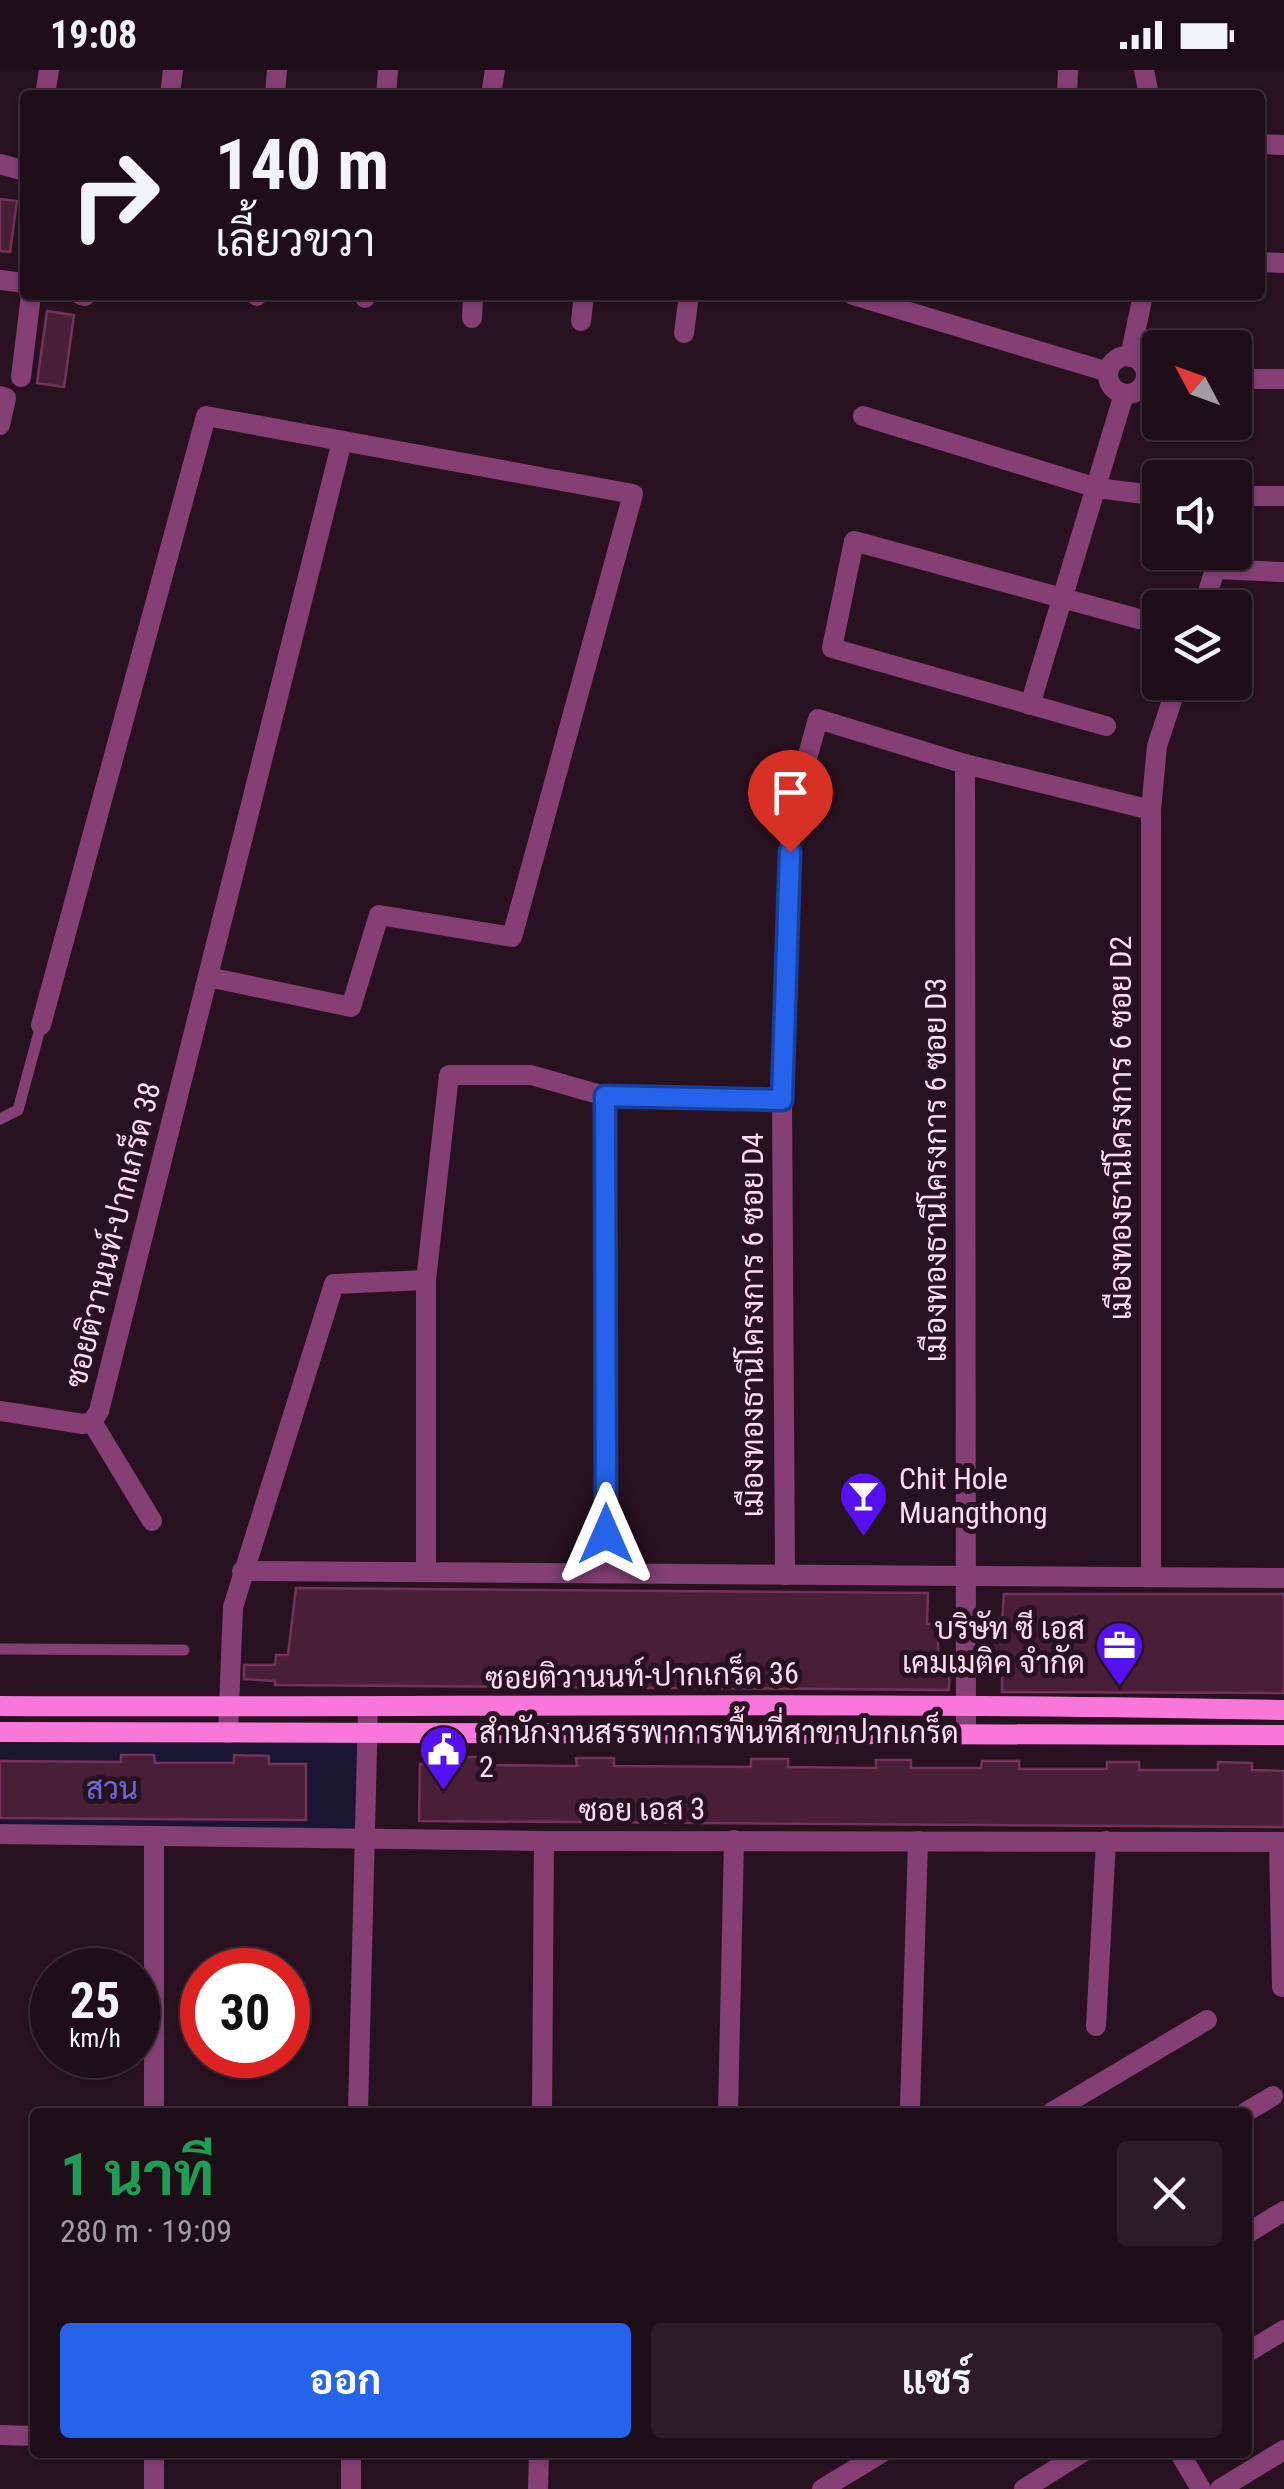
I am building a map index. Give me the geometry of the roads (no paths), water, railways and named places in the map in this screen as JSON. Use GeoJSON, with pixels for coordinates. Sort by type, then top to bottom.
{"type":"FeatureCollection","features":[{"type":"Feature","properties":{"kind":"street"},"geometry":{"type":"LineString","coordinates":[[21,377],[30,300]]}},
{"type":"Feature","properties":{"kind":"street"},"geometry":{"type":"LineString","coordinates":[[472,318],[474,300]]}},
{"type":"Feature","properties":{"kind":"street"},"geometry":{"type":"LineString","coordinates":[[581,321],[583,300]]}},
{"type":"Feature","properties":{"kind":"street"},"geometry":{"type":"LineString","coordinates":[[684,333],[688,300]]}},
{"type":"Feature","properties":{"kind":"street"},"geometry":{"type":"LineString","coordinates":[[870,300],[1108,372]]}},
{"type":"Feature","properties":{"kind":"street"},"geometry":{"type":"LineString","coordinates":[[1130,357],[1142,300]]}},
{"type":"Feature","properties":{"kind":"street"},"geometry":{"type":"LineString","coordinates":[[1142,364],[1130,357],[1116,360],[1108,372],[1112,386],[1124,394],[1142,387]]}},
{"type":"Feature","properties":{"kind":"street"},"geometry":{"type":"LineString","coordinates":[[1252,378],[1284,379]]}},
{"type":"Feature","properties":{"kind":"street"},"geometry":{"type":"LineString","coordinates":[[1030,705],[1124,394]]}},
{"type":"Feature","properties":{"kind":"street"},"geometry":{"type":"LineString","coordinates":[[0,396],[6,398],[0,425]]}},
{"type":"Feature","properties":{"kind":"street"},"geometry":{"type":"LineString","coordinates":[[41,1025],[206,416],[632,494],[512,937],[379,915],[351,1007],[208,977]]}},
{"type":"Feature","properties":{"kind":"street"},"geometry":{"type":"LineString","coordinates":[[863,416],[1097,488],[1142,494]]}},
{"type":"Feature","properties":{"kind":"street","name":"ซอยติวานนท์-ปากเกร็ด 38"},"geometry":{"type":"LineString","coordinates":[[0,1411],[92,1422],[102,1402],[342,440]]}},
{"type":"Feature","properties":{"kind":"street"},"geometry":{"type":"LineString","coordinates":[[1252,496],[1284,496]]}},
{"type":"Feature","properties":{"kind":"street"},"geometry":{"type":"LineString","coordinates":[[1106,726],[832,648],[854,541],[1138,619]]}},
{"type":"Feature","properties":{"kind":"street"},"geometry":{"type":"LineString","coordinates":[[1208,590],[1215,569],[1284,572]]}},
{"type":"Feature","properties":{"kind":"street","name":"เมืองทองธานีโครงการ 6 ซอย D2"},"geometry":{"type":"LineString","coordinates":[[1151,1577],[1152,810],[1156,746],[1172,700]]}},
{"type":"Feature","properties":{"kind":"street","name":"เมืองทองธานีโครงการ 6 ซอย D4"},"geometry":{"type":"LineString","coordinates":[[785,1575],[782,1100],[791,816],[818,719],[965,764]]}},
{"type":"Feature","properties":{"kind":"street"},"geometry":{"type":"LineString","coordinates":[[965,764],[1152,810]]}},
{"type":"Feature","properties":{"kind":"street","name":"เมืองทองธานีโครงการ 6 ซอย D3"},"geometry":{"type":"LineString","coordinates":[[965,764],[966,1731]]}},
{"type":"Feature","properties":{"kind":"street"},"geometry":{"type":"LineString","coordinates":[[426,1572],[426,1280],[449,1075],[532,1075],[605,1096],[782,1100]]}},
{"type":"Feature","properties":{"kind":"street"},"geometry":{"type":"LineString","coordinates":[[605,1096],[606,1574]]}},
{"type":"Feature","properties":{"kind":"street"},"geometry":{"type":"LineString","coordinates":[[228,1734],[233,1607],[334,1284],[426,1280]]}},
{"type":"Feature","properties":{"kind":"street"},"geometry":{"type":"LineString","coordinates":[[92,1422],[152,1521]]}},
{"type":"Feature","properties":{"kind":"street"},"geometry":{"type":"LineString","coordinates":[[242,1571],[1284,1578]]}},
{"type":"Feature","properties":{"kind":"street","name":"ซอยติวานนท์-ปากเกร็ด 36"},"geometry":{"type":"LineString","coordinates":[[0,1706],[368,1709],[967,1704],[1284,1710]]}},
{"type":"Feature","properties":{"kind":"street"},"geometry":{"type":"LineString","coordinates":[[358,2108],[368,1709]]}},
{"type":"Feature","properties":{"kind":"street","name":"ซอยติวานนท์-ปากเกร็ด 36"},"geometry":{"type":"LineString","coordinates":[[0,1732],[966,1731],[1284,1735]]}},
{"type":"Feature","properties":{"kind":"street","name":"ซอย เอส 3"},"geometry":{"type":"LineString","coordinates":[[0,1834],[544,1842],[1282,1842]]}},
{"type":"Feature","properties":{"kind":"street"},"geometry":{"type":"LineString","coordinates":[[154,1836],[154,2108]]}},
{"type":"Feature","properties":{"kind":"street"},"geometry":{"type":"LineString","coordinates":[[728,2108],[734,1840]]}},
{"type":"Feature","properties":{"kind":"street"},"geometry":{"type":"LineString","coordinates":[[910,2107],[918,1840]]}},
{"type":"Feature","properties":{"kind":"street"},"geometry":{"type":"LineString","coordinates":[[1096,2026],[1106,1841]]}},
{"type":"Feature","properties":{"kind":"street"},"geometry":{"type":"LineString","coordinates":[[542,2108],[544,1842]]}},
{"type":"Feature","properties":{"kind":"street"},"geometry":{"type":"LineString","coordinates":[[1282,1842],[1282,1987]]}},
{"type":"Feature","properties":{"kind":"street"},"geometry":{"type":"LineString","coordinates":[[1059,2108],[1207,2020]]}},
{"type":"Feature","properties":{"kind":"street"},"geometry":{"type":"LineString","coordinates":[[1252,2108],[1273,2096]]}},
{"type":"Feature","properties":{"kind":"street"},"geometry":{"type":"LineString","coordinates":[[1252,2231],[1284,2211]]}},
{"type":"Feature","properties":{"kind":"street"},"geometry":{"type":"LineString","coordinates":[[1252,2350],[1284,2330]]}},
{"type":"Feature","properties":{"kind":"street"},"geometry":{"type":"LineString","coordinates":[[0,2436],[30,2436]]}},
{"type":"Feature","properties":{"kind":"street"},"geometry":{"type":"LineString","coordinates":[[1220,2489],[1284,2450]]}},
{"type":"Feature","properties":{"kind":"street"},"geometry":{"type":"LineString","coordinates":[[154,2458],[154,2489]]}},
{"type":"Feature","properties":{"kind":"street"},"geometry":{"type":"LineString","coordinates":[[351,2458],[351,2489]]}},
{"type":"Feature","properties":{"kind":"street"},"geometry":{"type":"LineString","coordinates":[[538,2489],[539,2458]]}},
{"type":"Feature","properties":{"kind":"street"},"geometry":{"type":"LineString","coordinates":[[822,2489],[873,2458]]}},
{"type":"Feature","properties":{"kind":"street"},"geometry":{"type":"LineString","coordinates":[[1024,2489],[1073,2458]]}},
{"type":"Feature","properties":{"kind":"street"},"geometry":{"type":"LineString","coordinates":[[1183,2458],[1201,2489]]}},
{"type":"Feature","properties":{"kind":"lane"},"geometry":{"type":"LineString","coordinates":[[0,1120],[18,1110],[41,1025]]}},
{"type":"Feature","properties":{"kind":"lane"},"geometry":{"type":"LineString","coordinates":[[0,1649],[184,1650]]}},
{"type":"Feature","properties":{"kind":"place","name":"Chit Hole Muangthong"},"geometry":{"type":"Point","coordinates":[864,1538]}},
{"type":"Feature","properties":{"kind":"place","name":"บริษัท ซี เอส เคมเมติค จำกัด"},"geometry":{"type":"Point","coordinates":[1120,1688]}},
{"type":"Feature","properties":{"kind":"place","name":"สำนักงานสรรพาการพื้นที่สาขาปากเกร็ด 2"},"geometry":{"type":"Point","coordinates":[444,1792]}},
{"type":"Feature","properties":{"kind":"park label","name":"สวน"},"geometry":{"type":"Point","coordinates":[112,1789]}}]}
